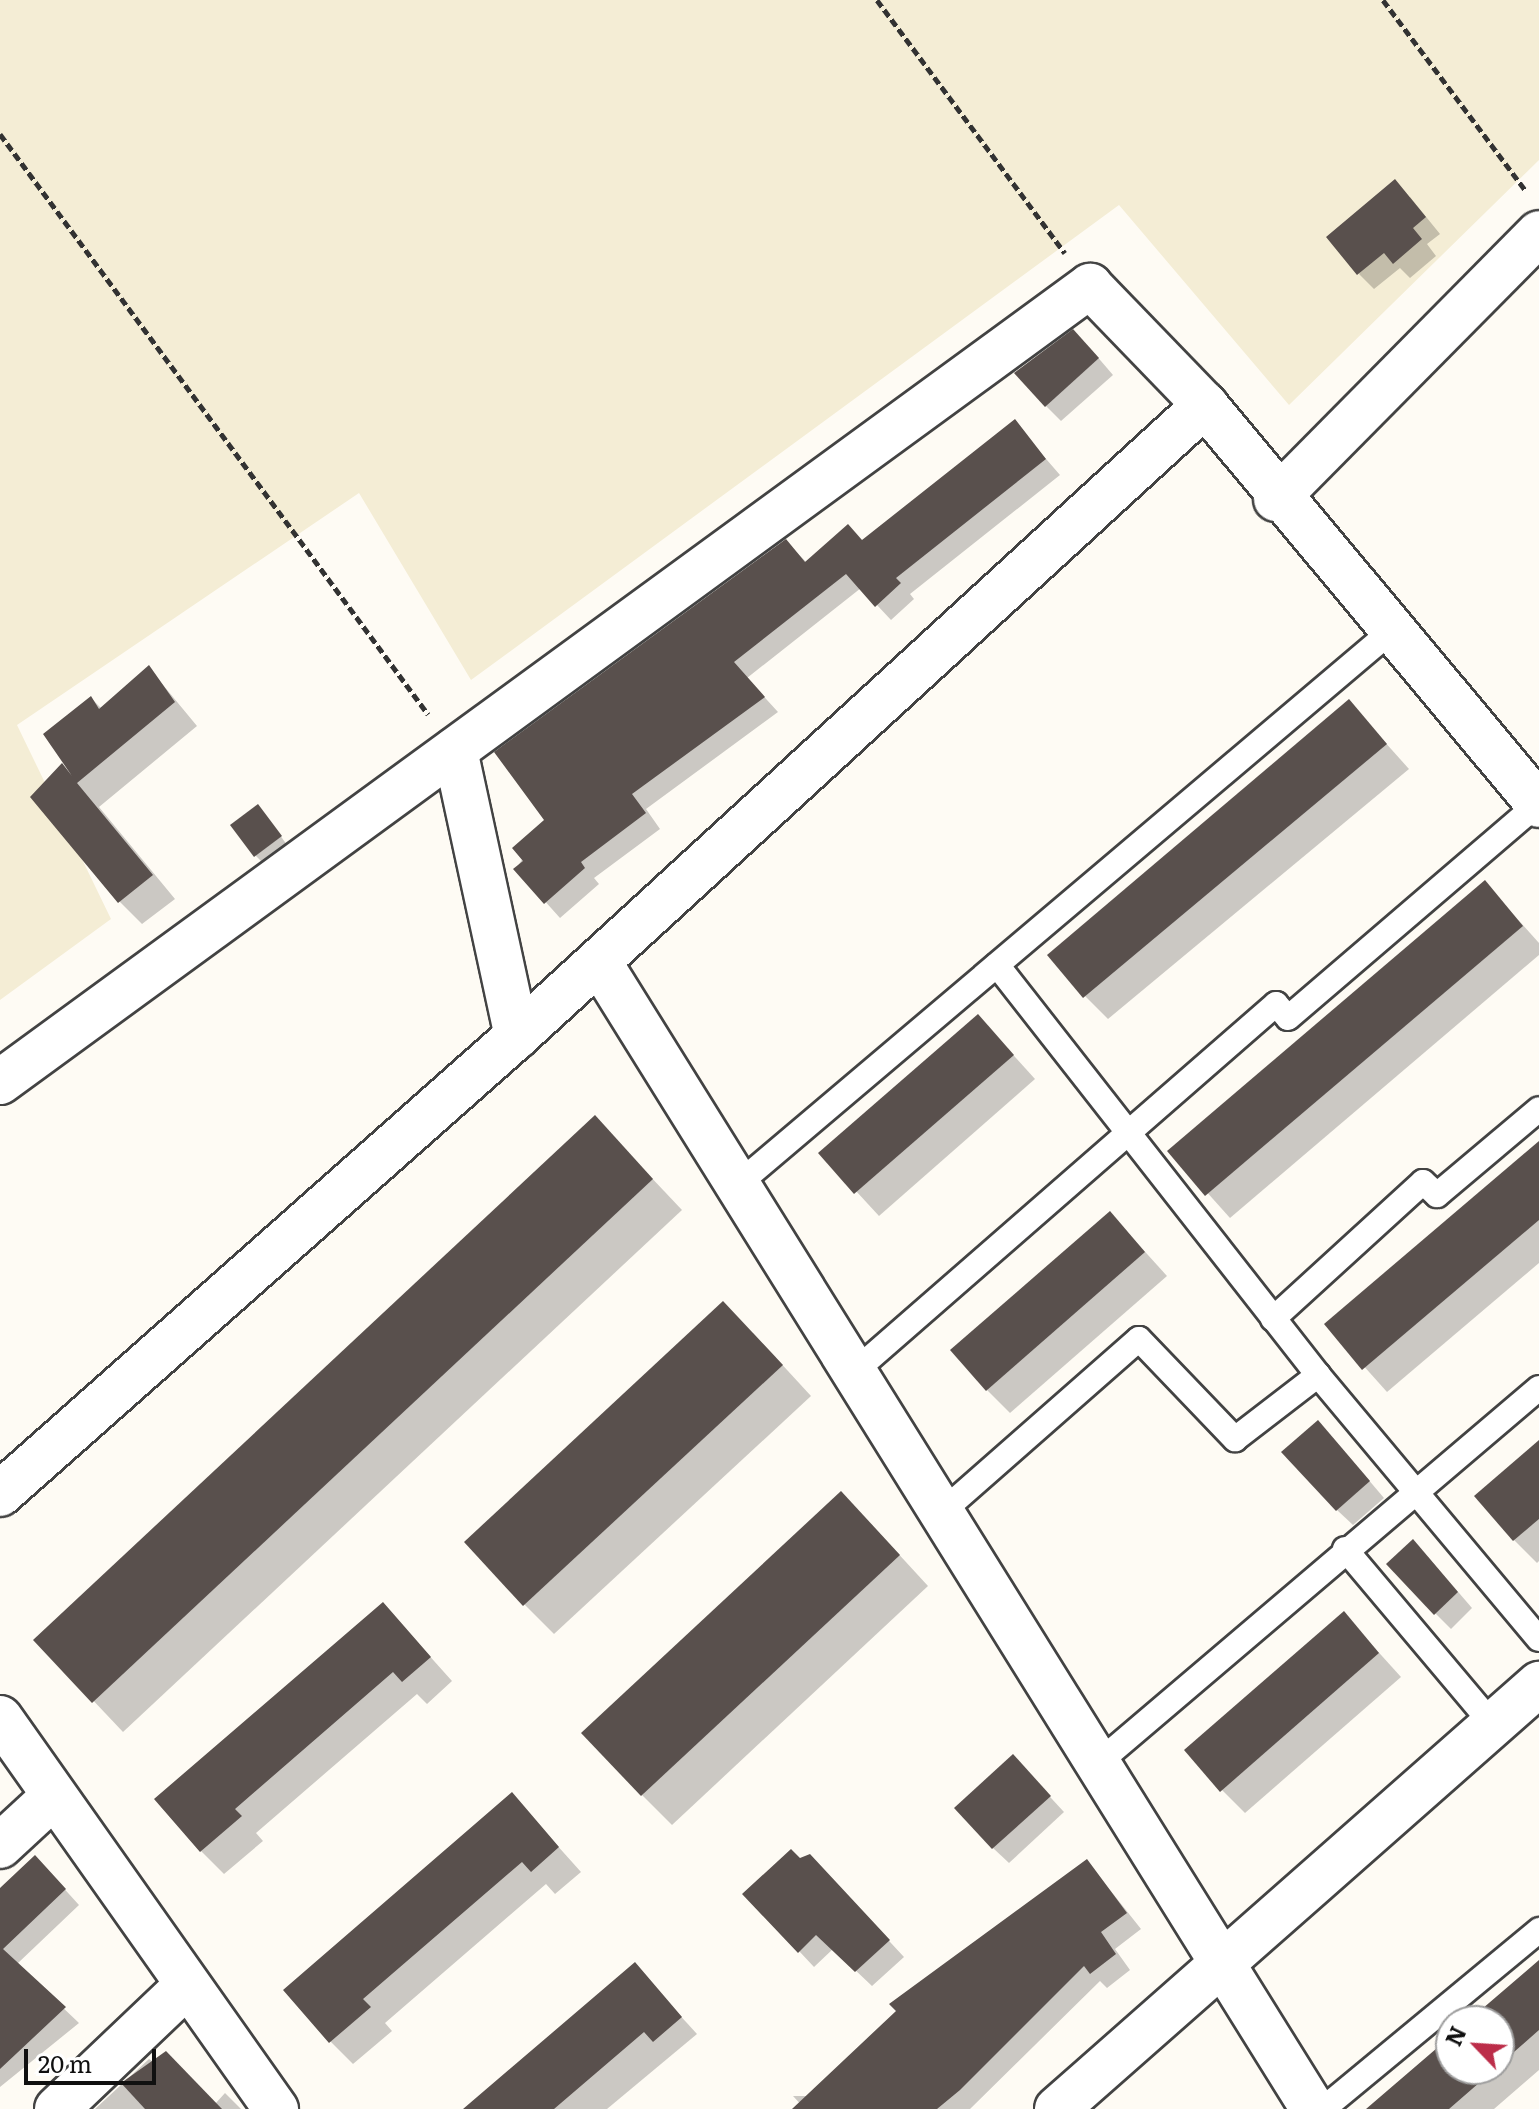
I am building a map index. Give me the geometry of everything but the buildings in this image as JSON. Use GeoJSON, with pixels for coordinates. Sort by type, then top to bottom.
{"type":"FeatureCollection","features":[{"type":"Feature","properties":{"kind":"street"},"geometry":{"type":"LineString","coordinates":[[1276,499],[1534,214]]}},
{"type":"Feature","properties":{"kind":"street"},"geometry":{"type":"LineString","coordinates":[[0,1082],[1090,286],[1205,405],[1276,499],[1538,805]]}},
{"type":"Feature","properties":{"kind":"street"},"geometry":{"type":"LineString","coordinates":[[5,1477],[517,1036],[1205,405]]}},
{"type":"Feature","properties":{"kind":"street"},"geometry":{"type":"LineString","coordinates":[[455,750],[517,1036]]}},
{"type":"Feature","properties":{"kind":"street"},"geometry":{"type":"LineString","coordinates":[[599,962],[1313,2109]]}},
{"type":"Feature","properties":{"kind":"street"},"geometry":{"type":"LineString","coordinates":[[1057,2109],[1226,1966],[1539,1684]]}},
{"type":"Feature","properties":{"kind":"street"},"geometry":{"type":"LineString","coordinates":[[0,1718],[276,2109]]}},
{"type":"Feature","properties":{"kind":"street"},"geometry":{"type":"LineString","coordinates":[[0,1846],[53,1797]]}},
{"type":"Feature","properties":{"kind":"street"},"geometry":{"type":"LineString","coordinates":[[57,2109],[187,1985]]}},
{"type":"Feature","properties":{"kind":"lane"},"geometry":{"type":"LineString","coordinates":[[737,1185],[1390,632]]}},
{"type":"Feature","properties":{"kind":"lane"},"geometry":{"type":"LineString","coordinates":[[854,1372],[1276,1004],[1288,1018],[1538,805]]}},
{"type":"Feature","properties":{"kind":"lane"},"geometry":{"type":"LineString","coordinates":[[997,965],[1124,1134],[1318,1375],[1421,1492],[1539,1639]]}},
{"type":"Feature","properties":{"kind":"lane"},"geometry":{"type":"LineString","coordinates":[[1273,1319],[1423,1182],[1437,1195],[1539,1109]]}},
{"type":"Feature","properties":{"kind":"lane"},"geometry":{"type":"LineString","coordinates":[[942,1512],[1139,1339],[1235,1439],[1318,1375]]}},
{"type":"Feature","properties":{"kind":"lane"},"geometry":{"type":"LineString","coordinates":[[1098,1763],[1345,1549],[1421,1492],[1539,1388]]}},
{"type":"Feature","properties":{"kind":"lane"},"geometry":{"type":"LineString","coordinates":[[1345,1549],[1493,1725]]}},
{"type":"Feature","properties":{"kind":"lane"},"geometry":{"type":"LineString","coordinates":[[1323,2109],[1539,1930]]}},
{"type":"Feature","properties":{"kind":"path"},"geometry":{"type":"LineString","coordinates":[[877,0],[1090,286]]}},
{"type":"Feature","properties":{"kind":"path"},"geometry":{"type":"LineString","coordinates":[[1383,0],[1534,214]]}},
{"type":"Feature","properties":{"kind":"path"},"geometry":{"type":"LineString","coordinates":[[0,134],[455,750]]}},
{"type":"Feature","properties":{"kind":"shaded area"},"geometry":{"type":"Polygon","coordinates":[[[0,0],[1539,0],[1539,160],[1289,405],[1119,205],[471,680],[359,493],[17,725],[111,919],[0,1000],[0,0]]]}}]}
